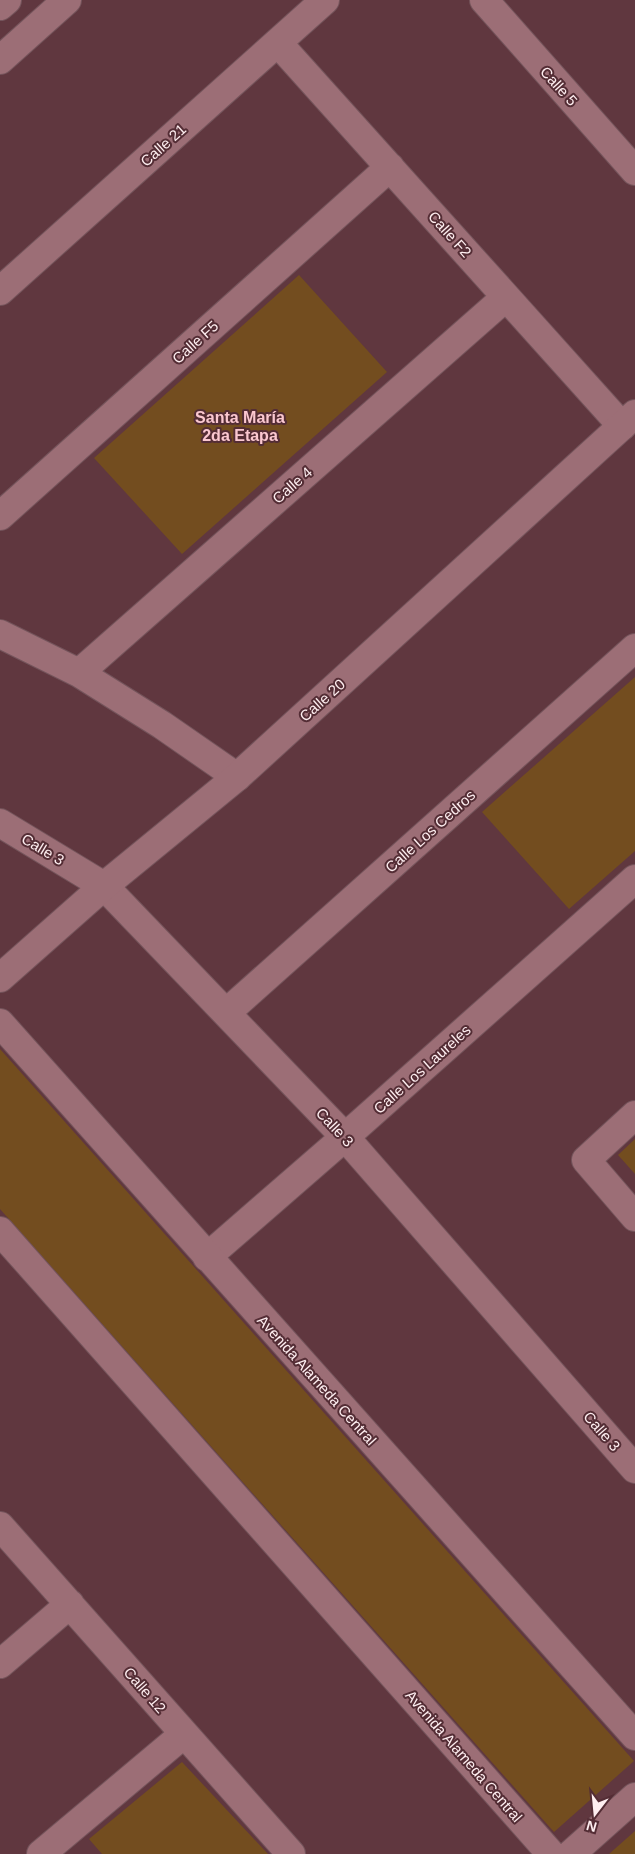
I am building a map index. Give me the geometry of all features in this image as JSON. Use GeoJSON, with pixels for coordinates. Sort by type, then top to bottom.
{"type":"FeatureCollection","features":[{"type":"Feature","properties":{"kind":"street"},"geometry":{"type":"LineString","coordinates":[[0,6],[7,0]]}},
{"type":"Feature","properties":{"kind":"street"},"geometry":{"type":"LineString","coordinates":[[0,60],[67,0]]}},
{"type":"Feature","properties":{"kind":"street","name":"Calle 21"},"geometry":{"type":"LineString","coordinates":[[0,291],[325,0]]}},
{"type":"Feature","properties":{"kind":"street","name":"Calle 5"},"geometry":{"type":"LineString","coordinates":[[484,0],[635,171]]}},
{"type":"Feature","properties":{"kind":"street","name":"Calle F2"},"geometry":{"type":"LineString","coordinates":[[278,43],[506,297],[628,420]]}},
{"type":"Feature","properties":{"kind":"street","name":"Calle F5"},"geometry":{"type":"LineString","coordinates":[[0,516],[390,167]]}},
{"type":"Feature","properties":{"kind":"street","name":"Calle 4"},"geometry":{"type":"LineString","coordinates":[[79,673],[506,297]]}},
{"type":"Feature","properties":{"kind":"street","name":"Calle 20"},"geometry":{"type":"LineString","coordinates":[[0,978],[104,886],[238,777],[628,420]]}},
{"type":"Feature","properties":{"kind":"street"},"geometry":{"type":"LineString","coordinates":[[0,634],[79,673],[162,725],[238,777]]}},
{"type":"Feature","properties":{"kind":"street","name":"Calle Los Cedros"},"geometry":{"type":"LineString","coordinates":[[226,1013],[635,648]]}},
{"type":"Feature","properties":{"kind":"street","name":"Calle 3"},"geometry":{"type":"LineString","coordinates":[[0,823],[104,886],[345,1138],[635,1469]]}},
{"type":"Feature","properties":{"kind":"street","name":"Calle Los Laureles"},"geometry":{"type":"LineString","coordinates":[[207,1257],[345,1138],[635,879]]}},
{"type":"Feature","properties":{"kind":"street","name":"Avenida Alameda Central"},"geometry":{"type":"LineString","coordinates":[[0,1023],[635,1736]]}},
{"type":"Feature","properties":{"kind":"street"},"geometry":{"type":"LineString","coordinates":[[635,1116],[586,1160],[635,1217]]}},
{"type":"Feature","properties":{"kind":"street","name":"Avenida Alameda Central"},"geometry":{"type":"LineString","coordinates":[[0,1231],[551,1854]]}},
{"type":"Feature","properties":{"kind":"street","name":"Calle 12"},"geometry":{"type":"LineString","coordinates":[[0,1526],[291,1854]]}},
{"type":"Feature","properties":{"kind":"street"},"geometry":{"type":"LineString","coordinates":[[0,1664],[70,1604]]}},
{"type":"Feature","properties":{"kind":"street"},"geometry":{"type":"LineString","coordinates":[[41,1854],[184,1734]]}},
{"type":"Feature","properties":{"kind":"street"},"geometry":{"type":"LineString","coordinates":[[571,1854],[635,1797]]}},
{"type":"Feature","properties":{"kind":"shaded area"},"geometry":{"type":"Polygon","coordinates":[[[299,275],[387,372],[182,554],[94,458],[299,275]]]}},
{"type":"Feature","properties":{"kind":"shaded area"},"geometry":{"type":"Polygon","coordinates":[[[635,677],[635,851],[569,909],[482,812],[635,677]]]}},
{"type":"Feature","properties":{"kind":"shaded area"},"geometry":{"type":"Polygon","coordinates":[[[0,1049],[634,1761],[554,1832],[0,1209],[0,1049]]]}},
{"type":"Feature","properties":{"kind":"shaded area"},"geometry":{"type":"Polygon","coordinates":[[[635,1139],[635,1174],[618,1155],[635,1139]]]}},
{"type":"Feature","properties":{"kind":"shaded area"},"geometry":{"type":"Polygon","coordinates":[[[182,1762],[268,1854],[102,1854],[89,1839],[182,1762]]]}},
{"type":"Feature","properties":{"kind":"shaded area"},"geometry":{"type":"Polygon","coordinates":[[[635,1831],[635,1854],[609,1854],[635,1831]]]}},
{"type":"Feature","properties":{"kind":"district","name":"Santa María 2da Etapa"},"geometry":{"type":"Point","coordinates":[240,426]}}]}
